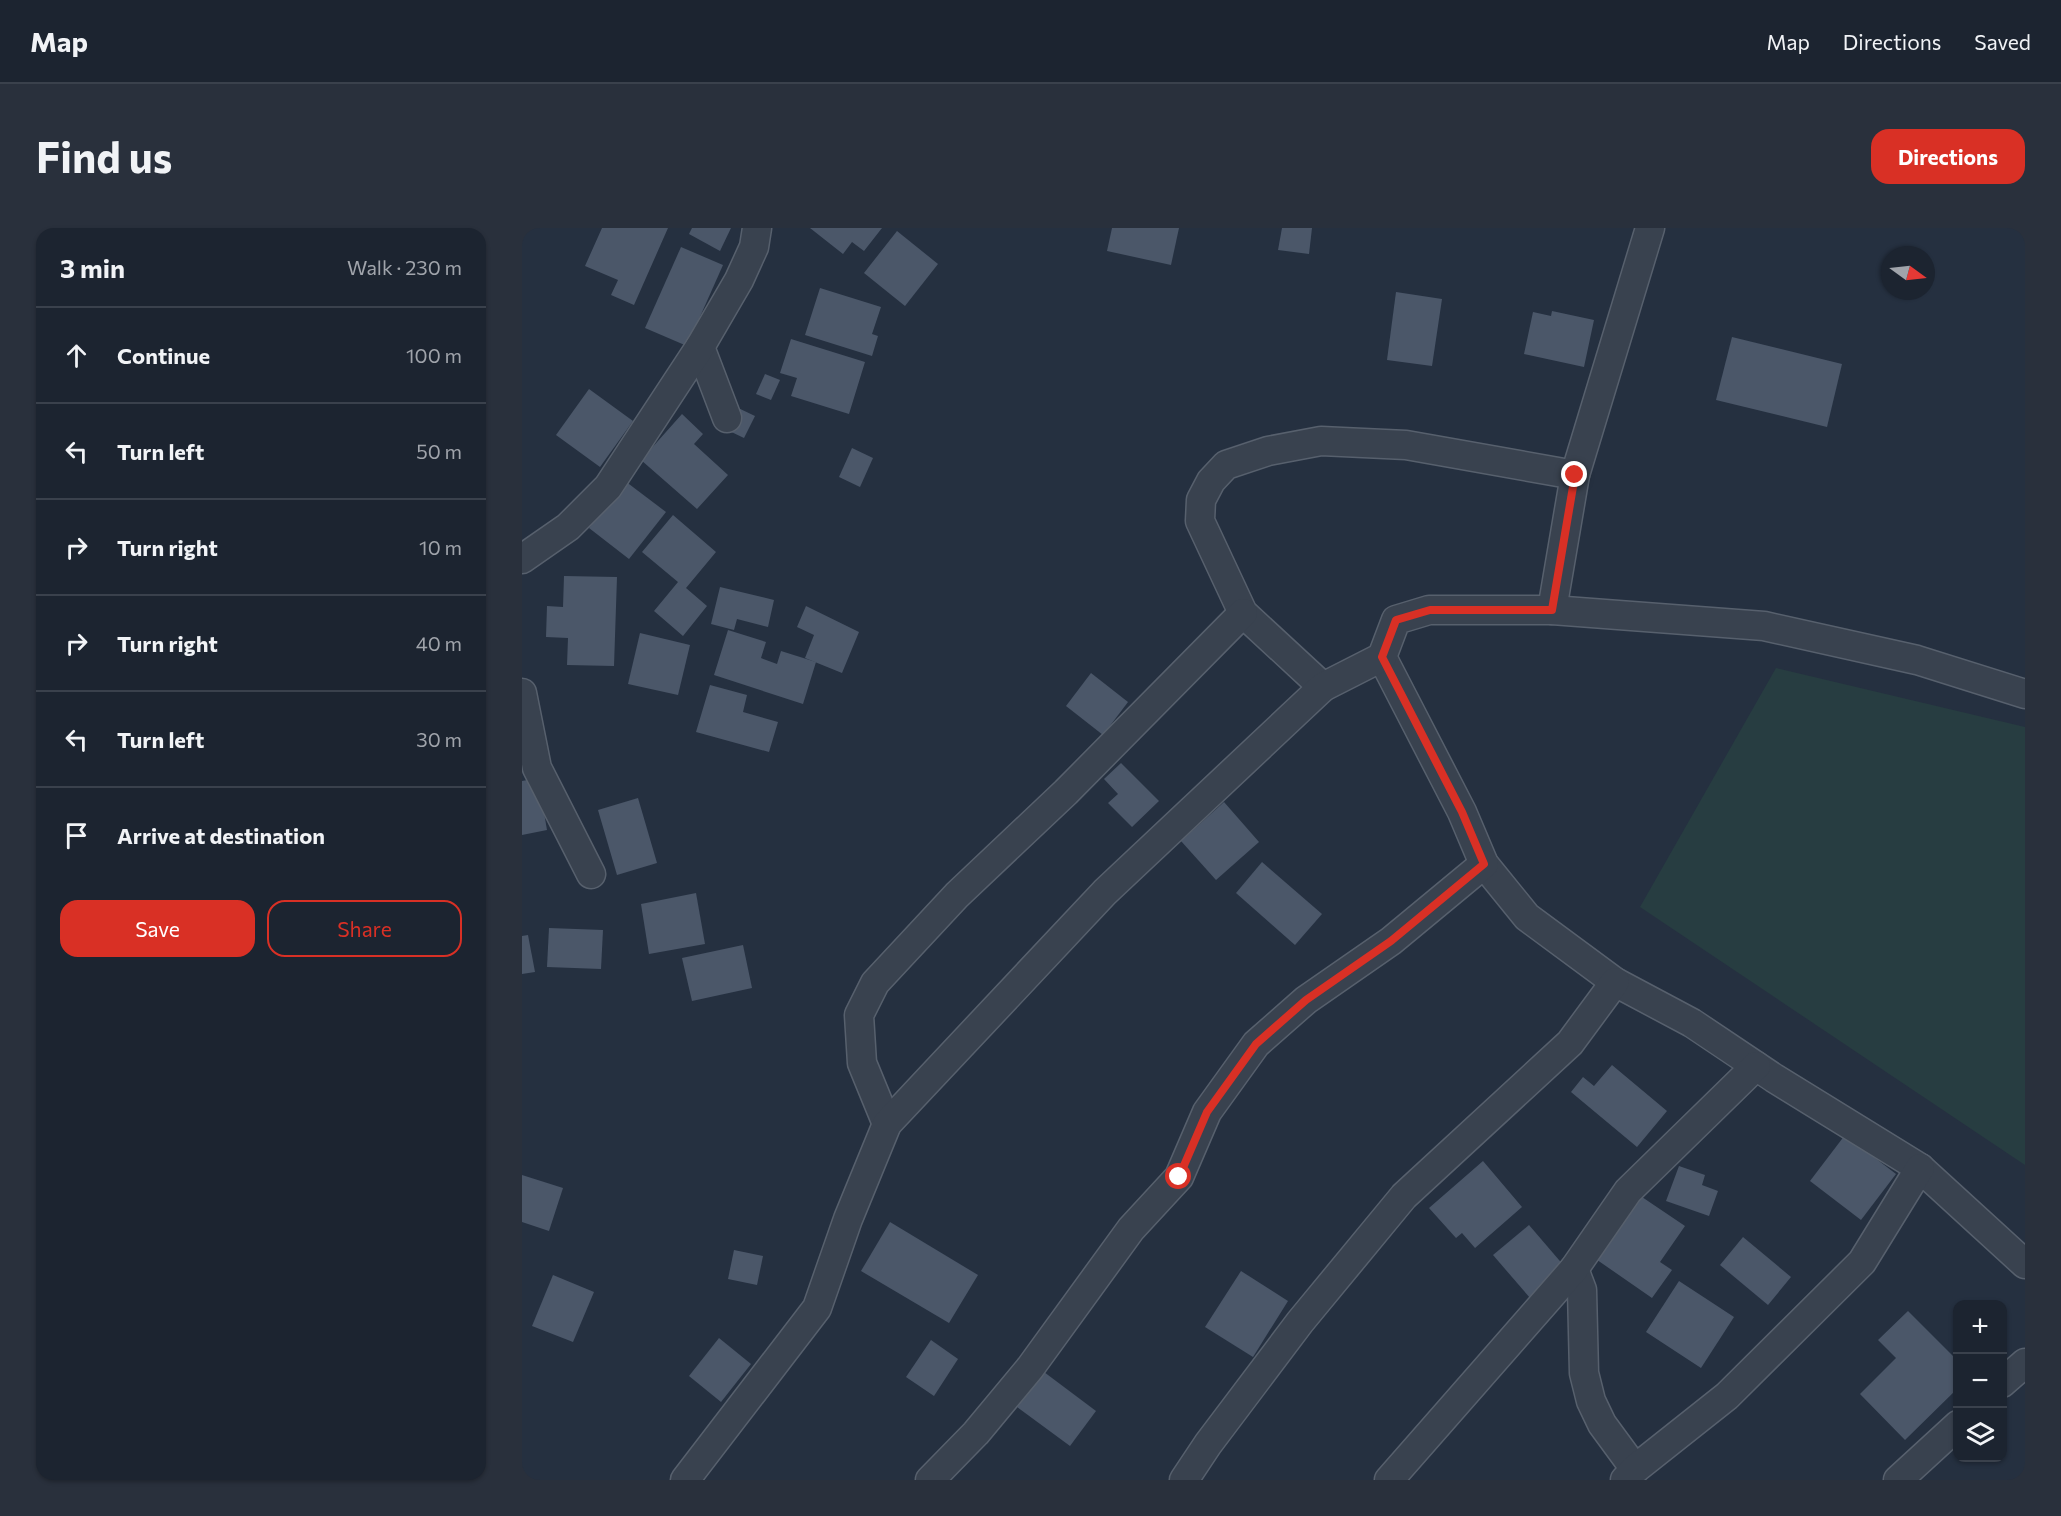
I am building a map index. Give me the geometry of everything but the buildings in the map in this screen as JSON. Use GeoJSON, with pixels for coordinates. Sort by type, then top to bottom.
{"type":"FeatureCollection","features":[{"type":"Feature","properties":{"kind":"street"},"geometry":{"type":"LineString","coordinates":[[522,559],[568,527],[608,487],[700,347],[739,280],[754,247],[757,228]]}},
{"type":"Feature","properties":{"kind":"street"},"geometry":{"type":"LineString","coordinates":[[1552,610],[1575,475],[1650,228]]}},
{"type":"Feature","properties":{"kind":"street"},"geometry":{"type":"LineString","coordinates":[[700,347],[728,418]]}},
{"type":"Feature","properties":{"kind":"street"},"geometry":{"type":"LineString","coordinates":[[1323,687],[1243,613],[1200,521],[1201,500],[1210,481],[1226,465],[1268,451],[1321,441],[1406,445],[1575,475]]}},
{"type":"Feature","properties":{"kind":"street"},"geometry":{"type":"LineString","coordinates":[[685,1480],[817,1308],[848,1219],[887,1124],[1105,892],[1323,687],[1382,657],[1396,620],[1430,610],[1552,610],[1764,626],[1917,660],[2025,694]]}},
{"type":"Feature","properties":{"kind":"street"},"geometry":{"type":"LineString","coordinates":[[887,1124],[862,1063],[859,1015],[875,983],[957,895],[1066,792],[1243,613]]}},
{"type":"Feature","properties":{"kind":"street"},"geometry":{"type":"LineString","coordinates":[[1382,657],[1462,812],[1484,864],[1527,917],[1615,982],[1692,1023],[1756,1066],[1920,1168],[2025,1264]]}},
{"type":"Feature","properties":{"kind":"street"},"geometry":{"type":"LineString","coordinates":[[522,693],[537,768],[591,874]]}},
{"type":"Feature","properties":{"kind":"street"},"geometry":{"type":"LineString","coordinates":[[930,1480],[976,1433],[1030,1368],[1131,1229],[1179,1177],[1207,1112],[1256,1044],[1306,1000],[1391,941],[1484,864]]}},
{"type":"Feature","properties":{"kind":"street"},"geometry":{"type":"LineString","coordinates":[[1184,1480],[1208,1444],[1300,1322],[1404,1196],[1570,1043],[1615,982]]}},
{"type":"Feature","properties":{"kind":"street"},"geometry":{"type":"LineString","coordinates":[[1389,1480],[1574,1269],[1628,1191],[1756,1066]]}},
{"type":"Feature","properties":{"kind":"street"},"geometry":{"type":"LineString","coordinates":[[1574,1269],[1582,1290],[1584,1373],[1591,1401],[1630,1474],[1727,1396],[1862,1262],[1920,1168]]}},
{"type":"Feature","properties":{"kind":"street"},"geometry":{"type":"LineString","coordinates":[[2007,1379],[2025,1363]]}},
{"type":"Feature","properties":{"kind":"street"},"geometry":{"type":"LineString","coordinates":[[1898,1480],[1953,1430]]}},
{"type":"Feature","properties":{"kind":"green space"},"geometry":{"type":"Polygon","coordinates":[[[1776,668],[2025,727],[2025,1165],[1640,907],[1776,668]]]}},
{"type":"Feature","properties":{"kind":"route"},"geometry":{"type":"LineString","coordinates":[[1179,1177],[1207,1112],[1256,1044],[1306,1000],[1391,941],[1484,864],[1462,812],[1382,657],[1396,620],[1430,610],[1552,610],[1575,475]]}}]}
